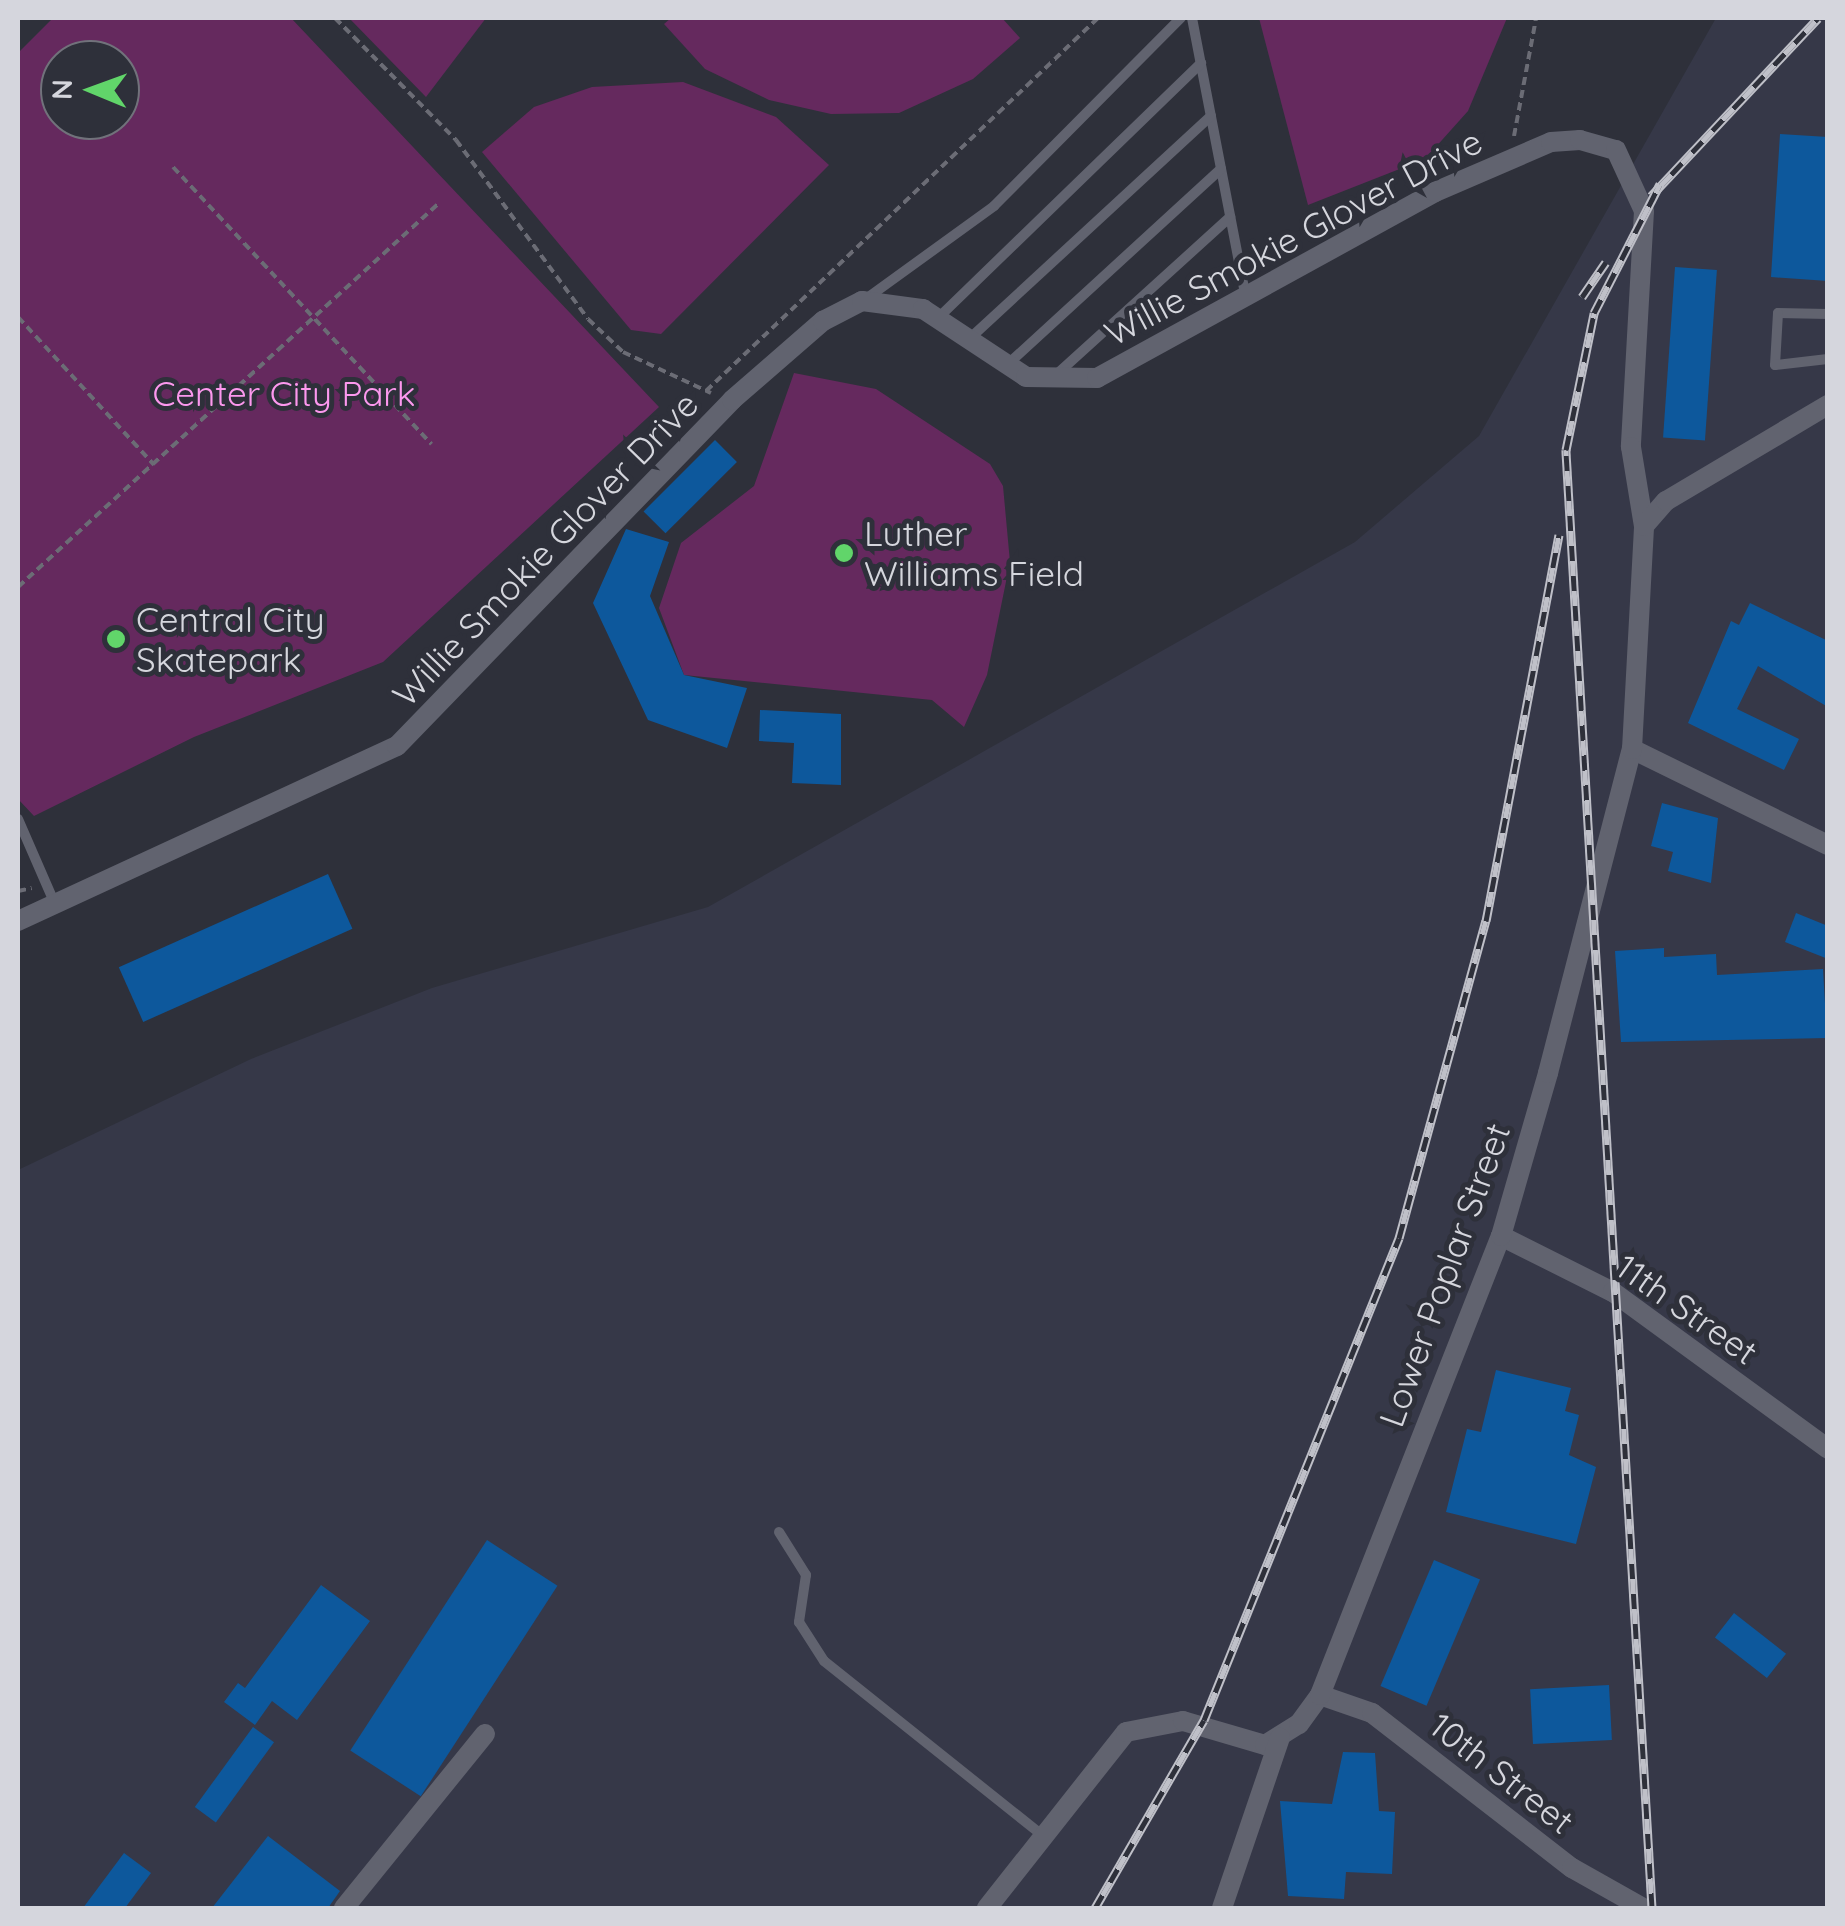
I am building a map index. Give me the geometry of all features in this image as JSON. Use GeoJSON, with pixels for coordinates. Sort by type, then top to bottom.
{"type":"FeatureCollection","features":[{"type":"Feature","properties":{"kind":"street","name":"Willie Smokie Glover Drive"},"geometry":{"type":"LineString","coordinates":[[18,920],[365,765],[426,726],[732,400],[823,321],[862,301],[903,300],[937,318],[1004,368],[1048,382],[1126,366],[1245,293],[1511,157],[1580,140],[1616,150],[1638,190],[1644,235],[1630,447],[1644,526]]}},
{"type":"Feature","properties":{"kind":"street"},"geometry":{"type":"LineString","coordinates":[[1644,526],[1666,501],[1828,405]]}},
{"type":"Feature","properties":{"kind":"street","name":"Lower Poplar Street"},"geometry":{"type":"LineString","coordinates":[[1280,1738],[1320,1695],[1500,1236],[1632,750],[1644,526]]}},
{"type":"Feature","properties":{"kind":"street"},"geometry":{"type":"LineString","coordinates":[[1632,750],[1828,845]]}},
{"type":"Feature","properties":{"kind":"street","name":"11th Street"},"geometry":{"type":"LineString","coordinates":[[1500,1236],[1613,1292],[1828,1450]]}},
{"type":"Feature","properties":{"kind":"street","name":"10th Street"},"geometry":{"type":"LineString","coordinates":[[1320,1695],[1372,1713],[1572,1868],[1643,1908]]}},
{"type":"Feature","properties":{"kind":"street"},"geometry":{"type":"LineString","coordinates":[[987,1908],[1126,1732],[1145,1722],[1183,1721],[1246,1744],[1280,1738],[1222,1908]]}},
{"type":"Feature","properties":{"kind":"street"},"geometry":{"type":"LineString","coordinates":[[344,1908],[485,1734]]}},
{"type":"Feature","properties":{"kind":"lane"},"geometry":{"type":"LineString","coordinates":[[862,301],[994,206],[1181,18]]}},
{"type":"Feature","properties":{"kind":"lane"},"geometry":{"type":"LineString","coordinates":[[1192,18],[1245,293]]}},
{"type":"Feature","properties":{"kind":"lane"},"geometry":{"type":"LineString","coordinates":[[937,318],[1200,63]]}},
{"type":"Feature","properties":{"kind":"lane"},"geometry":{"type":"LineString","coordinates":[[966,342],[1211,116]]}},
{"type":"Feature","properties":{"kind":"lane"},"geometry":{"type":"LineString","coordinates":[[1004,368],[1221,168]]}},
{"type":"Feature","properties":{"kind":"lane"},"geometry":{"type":"LineString","coordinates":[[1048,382],[1230,217]]}},
{"type":"Feature","properties":{"kind":"lane"},"geometry":{"type":"LineString","coordinates":[[1828,314],[1778,313],[1775,365],[1828,358]]}},
{"type":"Feature","properties":{"kind":"lane"},"geometry":{"type":"LineString","coordinates":[[18,819],[55,904]]}},
{"type":"Feature","properties":{"kind":"lane"},"geometry":{"type":"LineString","coordinates":[[780,1532],[806,1575],[799,1622],[824,1661],[1044,1836]]}},
{"type":"Feature","properties":{"kind":"path"},"geometry":{"type":"LineString","coordinates":[[335,18],[456,140],[588,319],[624,352],[706,392],[732,400]]}},
{"type":"Feature","properties":{"kind":"path"},"geometry":{"type":"LineString","coordinates":[[706,392],[1098,18]]}},
{"type":"Feature","properties":{"kind":"path"},"geometry":{"type":"LineString","coordinates":[[1511,157],[1536,18]]}},
{"type":"Feature","properties":{"kind":"path"},"geometry":{"type":"LineString","coordinates":[[173,167],[431,444]]}},
{"type":"Feature","properties":{"kind":"path"},"geometry":{"type":"LineString","coordinates":[[18,588],[438,204]]}},
{"type":"Feature","properties":{"kind":"path"},"geometry":{"type":"LineString","coordinates":[[18,317],[154,466]]}},
{"type":"Feature","properties":{"kind":"shaded area"},"geometry":{"type":"Polygon","coordinates":[[[1716,18],[1827,18],[1827,1908],[18,1908],[18,1170],[251,1059],[432,988],[708,907],[1355,542],[1479,436],[1716,18]]]}},
{"type":"Feature","properties":{"kind":"green space","name":"Center City Park"},"geometry":{"type":"Polygon","coordinates":[[[53,18],[291,18],[659,407],[383,662],[194,737],[34,816],[18,799],[18,53],[53,18]]]}},
{"type":"Feature","properties":{"kind":"green space"},"geometry":{"type":"Polygon","coordinates":[[[349,18],[486,18],[426,97],[349,18]]]}},
{"type":"Feature","properties":{"kind":"green space"},"geometry":{"type":"Polygon","coordinates":[[[671,18],[1002,18],[1020,38],[973,79],[899,113],[831,114],[769,100],[705,69],[664,24],[671,18]]]}},
{"type":"Feature","properties":{"kind":"green space"},"geometry":{"type":"Polygon","coordinates":[[[1259,18],[1507,18],[1468,111],[1425,159],[1308,205],[1259,18]]]}},
{"type":"Feature","properties":{"kind":"green space"},"geometry":{"type":"Polygon","coordinates":[[[683,82],[776,117],[829,165],[661,334],[631,330],[482,152],[534,107],[592,87],[683,82]]]}},
{"type":"Feature","properties":{"kind":"green space","name":"Luther Williams Field"},"geometry":{"type":"Polygon","coordinates":[[[794,373],[876,389],[990,464],[1003,486],[1010,562],[987,675],[964,727],[932,700],[684,675],[659,608],[681,543],[754,486],[794,373]]]}},
{"type":"Feature","properties":{"kind":"building"},"geometry":{"type":"Polygon","coordinates":[[[1780,134],[1828,137],[1828,281],[1771,277],[1780,134]]]}},
{"type":"Feature","properties":{"kind":"building"},"geometry":{"type":"Polygon","coordinates":[[[1675,267],[1717,270],[1705,441],[1663,438],[1675,267]]]}},
{"type":"Feature","properties":{"kind":"building"},"geometry":{"type":"Polygon","coordinates":[[[715,440],[737,462],[666,533],[644,511],[715,440]]]}},
{"type":"Feature","properties":{"kind":"building"},"geometry":{"type":"Polygon","coordinates":[[[626,529],[669,542],[650,596],[684,675],[747,688],[727,748],[648,720],[593,603],[626,529]]]}},
{"type":"Feature","properties":{"kind":"building"},"geometry":{"type":"Polygon","coordinates":[[[1750,603],[1828,641],[1828,707],[1758,666],[1737,709],[1799,739],[1784,770],[1688,723],[1731,621],[1739,625],[1750,603]]]}},
{"type":"Feature","properties":{"kind":"building"},"geometry":{"type":"Polygon","coordinates":[[[760,710],[841,714],[841,785],[792,783],[794,743],[759,741],[760,710]]]}},
{"type":"Feature","properties":{"kind":"building"},"geometry":{"type":"Polygon","coordinates":[[[1662,803],[1718,818],[1711,883],[1668,871],[1673,852],[1651,846],[1662,803]]]}},
{"type":"Feature","properties":{"kind":"building"},"geometry":{"type":"Polygon","coordinates":[[[328,874],[352,929],[143,1022],[119,967],[328,874]]]}},
{"type":"Feature","properties":{"kind":"building"},"geometry":{"type":"Polygon","coordinates":[[[1796,913],[1828,926],[1828,959],[1785,942],[1796,913]]]}},
{"type":"Feature","properties":{"kind":"building"},"geometry":{"type":"Polygon","coordinates":[[[1664,948],[1664,957],[1716,954],[1717,975],[1823,969],[1827,1038],[1621,1042],[1615,951],[1664,948]]]}},
{"type":"Feature","properties":{"kind":"building"},"geometry":{"type":"Polygon","coordinates":[[[1496,1370],[1571,1388],[1565,1411],[1579,1415],[1569,1455],[1596,1467],[1576,1544],[1446,1512],[1467,1429],[1481,1432],[1496,1370]]]}},
{"type":"Feature","properties":{"kind":"building"},"geometry":{"type":"Polygon","coordinates":[[[487,1540],[557,1586],[421,1796],[350,1751],[487,1540]]]}},
{"type":"Feature","properties":{"kind":"building"},"geometry":{"type":"Polygon","coordinates":[[[1434,1560],[1480,1580],[1426,1706],[1380,1686],[1434,1560]]]}},
{"type":"Feature","properties":{"kind":"building"},"geometry":{"type":"Polygon","coordinates":[[[321,1585],[370,1621],[297,1720],[272,1701],[255,1725],[224,1702],[238,1683],[245,1688],[321,1585]]]}},
{"type":"Feature","properties":{"kind":"building"},"geometry":{"type":"Polygon","coordinates":[[[1734,1613],[1786,1654],[1767,1678],[1715,1637],[1734,1613]]]}},
{"type":"Feature","properties":{"kind":"building"},"geometry":{"type":"Polygon","coordinates":[[[1609,1685],[1612,1740],[1533,1744],[1530,1689],[1609,1685]]]}},
{"type":"Feature","properties":{"kind":"building"},"geometry":{"type":"Polygon","coordinates":[[[253,1727],[274,1742],[216,1822],[195,1807],[253,1727]]]}},
{"type":"Feature","properties":{"kind":"building"},"geometry":{"type":"Polygon","coordinates":[[[1343,1752],[1375,1753],[1379,1811],[1395,1812],[1392,1874],[1346,1872],[1344,1899],[1288,1896],[1280,1801],[1332,1804],[1343,1752]]]}},
{"type":"Feature","properties":{"kind":"building"},"geometry":{"type":"Polygon","coordinates":[[[268,1836],[340,1891],[328,1908],[212,1908],[268,1836]]]}},
{"type":"Feature","properties":{"kind":"building"},"geometry":{"type":"Polygon","coordinates":[[[124,1853],[151,1873],[125,1908],[83,1908],[124,1853]]]}},
{"type":"Feature","properties":{"kind":"railway"},"geometry":{"type":"LineString","coordinates":[[1651,196],[1818,18]]}},
{"type":"Feature","properties":{"kind":"railway"},"geometry":{"type":"LineString","coordinates":[[1652,1908],[1566,450],[1594,313],[1660,184]]}},
{"type":"Feature","properties":{"kind":"railway"},"geometry":{"type":"LineString","coordinates":[[1582,297],[1606,262]]}},
{"type":"Feature","properties":{"kind":"railway"},"geometry":{"type":"LineString","coordinates":[[1095,1908],[1204,1720],[1399,1238],[1486,921],[1559,535]]}},
{"type":"Feature","properties":{"kind":"place","name":"Luther Williams Field"},"geometry":{"type":"Point","coordinates":[844,553]}},
{"type":"Feature","properties":{"kind":"place","name":"Central City Skatepark"},"geometry":{"type":"Point","coordinates":[116,639]}}]}
